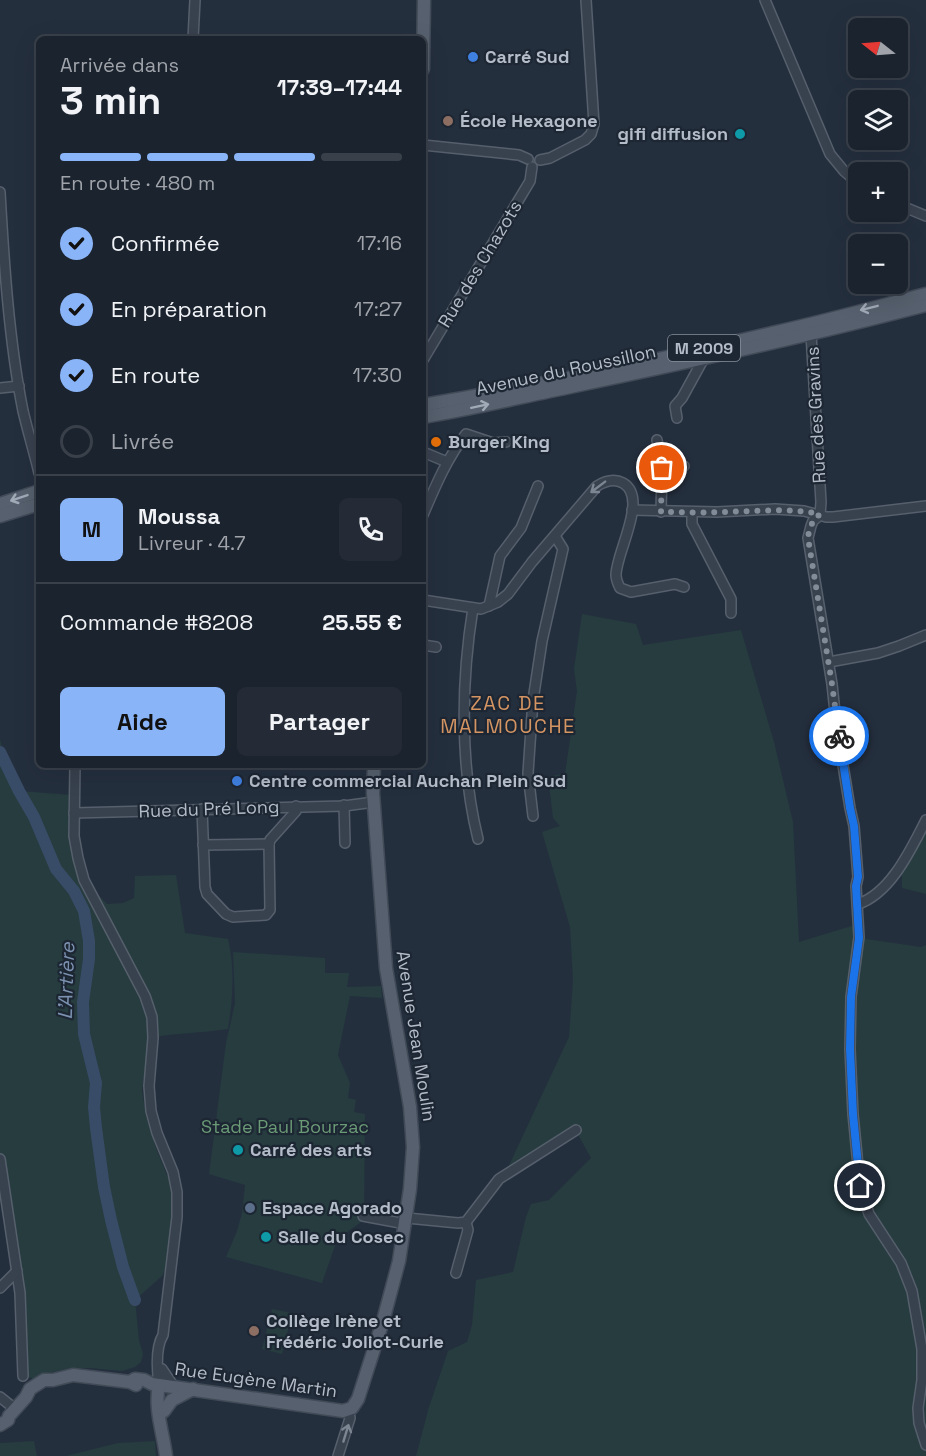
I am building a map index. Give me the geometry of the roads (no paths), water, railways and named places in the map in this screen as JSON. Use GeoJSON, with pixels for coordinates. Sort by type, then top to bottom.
{"type":"FeatureCollection","features":[{"type":"Feature","properties":{"kind":"main road"},"geometry":{"type":"LineString","coordinates":[[420,36],[422,0]]}},
{"type":"Feature","properties":{"kind":"main road"},"geometry":{"type":"LineString","coordinates":[[422,0],[423,36]]}},
{"type":"Feature","properties":{"kind":"main road","name":"Avenue du Roussillon"},"geometry":{"type":"LineString","coordinates":[[426,404],[481,395],[778,332],[926,294]]}},
{"type":"Feature","properties":{"kind":"main road","name":"Avenue du Roussillon"},"geometry":{"type":"LineString","coordinates":[[426,416],[812,334],[926,305]]}},
{"type":"Feature","properties":{"kind":"main road"},"geometry":{"type":"LineString","coordinates":[[0,504],[36,492]]}},
{"type":"Feature","properties":{"kind":"main road"},"geometry":{"type":"LineString","coordinates":[[0,516],[36,505]]}},
{"type":"Feature","properties":{"kind":"main road","name":"Avenue Jean Moulin"},"geometry":{"type":"LineString","coordinates":[[349,1410],[358,1399],[383,1321],[399,1261],[412,1175],[410,1107],[386,968],[374,802],[374,768]]}},
{"type":"Feature","properties":{"kind":"main road","name":"Rue Eugène Martin"},"geometry":{"type":"LineString","coordinates":[[6,1417],[26,1397],[33,1395],[53,1380],[73,1376],[130,1382],[146,1387],[152,1383],[343,1411],[349,1410]]}},
{"type":"Feature","properties":{"kind":"main road"},"geometry":{"type":"LineString","coordinates":[[152,1383],[162,1396],[164,1412],[162,1430]]}},
{"type":"Feature","properties":{"kind":"main road"},"geometry":{"type":"LineString","coordinates":[[152,1383],[166,1456]]}},
{"type":"Feature","properties":{"kind":"main road"},"geometry":{"type":"LineString","coordinates":[[164,1412],[172,1400],[193,1389]]}},
{"type":"Feature","properties":{"kind":"street"},"geometry":{"type":"LineString","coordinates":[[193,36],[195,0]]}},
{"type":"Feature","properties":{"kind":"street"},"geometry":{"type":"LineString","coordinates":[[426,145],[519,155],[530,163],[531,156],[538,156],[540,159],[550,158],[585,140],[591,134],[594,124],[586,0]]}},
{"type":"Feature","properties":{"kind":"street"},"geometry":{"type":"LineString","coordinates":[[765,0],[831,154],[848,174]]}},
{"type":"Feature","properties":{"kind":"street","name":"Rue des Chazots"},"geometry":{"type":"LineString","coordinates":[[426,354],[530,181],[530,163]]}},
{"type":"Feature","properties":{"kind":"street"},"geometry":{"type":"LineString","coordinates":[[0,192],[8,302],[19,386],[36,461]]}},
{"type":"Feature","properties":{"kind":"street"},"geometry":{"type":"LineString","coordinates":[[908,209],[926,216]]}},
{"type":"Feature","properties":{"kind":"street","name":"Rue des Gravins"},"geometry":{"type":"LineString","coordinates":[[812,334],[821,490],[820,514],[813,520],[808,538],[854,826],[859,938],[851,997],[850,1049],[860,1186],[869,1214],[901,1263],[912,1291],[921,1337],[919,1423],[926,1445]]}},
{"type":"Feature","properties":{"kind":"street"},"geometry":{"type":"LineString","coordinates":[[676,418],[675,406],[682,398],[704,358]]}},
{"type":"Feature","properties":{"kind":"street"},"geometry":{"type":"LineString","coordinates":[[0,388],[19,386]]}},
{"type":"Feature","properties":{"kind":"street"},"geometry":{"type":"LineString","coordinates":[[426,508],[447,462],[466,434],[493,442],[506,442]]}},
{"type":"Feature","properties":{"kind":"street"},"geometry":{"type":"LineString","coordinates":[[657,440],[662,468],[661,512]]}},
{"type":"Feature","properties":{"kind":"street"},"geometry":{"type":"LineString","coordinates":[[426,453],[447,462]]}},
{"type":"Feature","properties":{"kind":"street"},"geometry":{"type":"LineString","coordinates":[[662,468],[684,466]]}},
{"type":"Feature","properties":{"kind":"street"},"geometry":{"type":"LineString","coordinates":[[426,600],[480,609],[503,599],[518,578],[597,486],[602,482],[613,480],[629,488],[633,497],[632,510],[617,567],[617,582],[620,588],[631,592],[675,584],[684,587]]}},
{"type":"Feature","properties":{"kind":"street"},"geometry":{"type":"LineString","coordinates":[[489,606],[500,556],[521,528],[538,486]]}},
{"type":"Feature","properties":{"kind":"street"},"geometry":{"type":"LineString","coordinates":[[632,510],[717,512],[776,509],[804,511],[833,517],[926,506]]}},
{"type":"Feature","properties":{"kind":"street"},"geometry":{"type":"LineString","coordinates":[[692,512],[692,524],[731,599],[731,613]]}},
{"type":"Feature","properties":{"kind":"street"},"geometry":{"type":"LineString","coordinates":[[533,816],[528,773],[533,700],[542,641],[563,549],[555,536]]}},
{"type":"Feature","properties":{"kind":"street"},"geometry":{"type":"LineString","coordinates":[[473,608],[468,642],[465,735],[469,793],[478,839]]}},
{"type":"Feature","properties":{"kind":"street"},"geometry":{"type":"LineString","coordinates":[[829,662],[878,653],[926,635]]}},
{"type":"Feature","properties":{"kind":"street"},"geometry":{"type":"LineString","coordinates":[[426,646],[435,647]]}},
{"type":"Feature","properties":{"kind":"street"},"geometry":{"type":"LineString","coordinates":[[75,768],[76,847],[84,880],[145,996],[152,1017],[153,1038],[149,1086],[151,1111],[157,1133],[173,1172],[177,1192],[177,1216],[163,1335],[160,1340],[159,1368],[152,1383],[146,1376],[159,1368]]}},
{"type":"Feature","properties":{"kind":"street","name":"Rue du Pré Long"},"geometry":{"type":"LineString","coordinates":[[74,813],[344,806],[374,802]]}},
{"type":"Feature","properties":{"kind":"street"},"geometry":{"type":"LineString","coordinates":[[202,809],[207,894],[226,914],[233,917],[266,915],[270,910],[270,840],[296,811],[296,806]]}},
{"type":"Feature","properties":{"kind":"street"},"geometry":{"type":"LineString","coordinates":[[344,806],[345,843]]}},
{"type":"Feature","properties":{"kind":"street"},"geometry":{"type":"LineString","coordinates":[[858,904],[869,900],[892,878],[909,854],[926,820]]}},
{"type":"Feature","properties":{"kind":"street"},"geometry":{"type":"LineString","coordinates":[[203,844],[269,844]]}},
{"type":"Feature","properties":{"kind":"street"},"geometry":{"type":"LineString","coordinates":[[363,1216],[406,1221],[466,1222],[499,1179],[576,1130]]}},
{"type":"Feature","properties":{"kind":"street"},"geometry":{"type":"LineString","coordinates":[[0,1159],[5,1224],[20,1293],[23,1376]]}},
{"type":"Feature","properties":{"kind":"street"},"geometry":{"type":"LineString","coordinates":[[456,1273],[468,1230],[466,1222]]}},
{"type":"Feature","properties":{"kind":"street"},"geometry":{"type":"LineString","coordinates":[[0,1288],[17,1271]]}},
{"type":"Feature","properties":{"kind":"street"},"geometry":{"type":"LineString","coordinates":[[159,1368],[174,1387]]}},
{"type":"Feature","properties":{"kind":"street"},"geometry":{"type":"LineString","coordinates":[[0,1396],[10,1405],[6,1417]]}},
{"type":"Feature","properties":{"kind":"street"},"geometry":{"type":"LineString","coordinates":[[338,1456],[350,1418],[349,1410]]}},
{"type":"Feature","properties":{"kind":"waterway","name":"L'Artière"},"geometry":{"type":"LineString","coordinates":[[0,752],[34,817],[56,869],[74,891],[84,911],[89,941],[83,1002],[84,1034],[96,1083],[94,1107],[96,1128],[111,1220],[123,1267],[135,1300]]}},
{"type":"Feature","properties":{"kind":"place","name":"Carré Sud"},"geometry":{"type":"Point","coordinates":[473,57]}},
{"type":"Feature","properties":{"kind":"place","name":"École Hexagone"},"geometry":{"type":"Point","coordinates":[448,121]}},
{"type":"Feature","properties":{"kind":"place","name":"gifi diffusion"},"geometry":{"type":"Point","coordinates":[740,134]}},
{"type":"Feature","properties":{"kind":"place","name":"Burger King"},"geometry":{"type":"Point","coordinates":[436,442]}},
{"type":"Feature","properties":{"kind":"place","name":"Centre commercial Auchan Plein Sud"},"geometry":{"type":"Point","coordinates":[237,781]}},
{"type":"Feature","properties":{"kind":"place","name":"Carré des arts"},"geometry":{"type":"Point","coordinates":[238,1150]}},
{"type":"Feature","properties":{"kind":"place","name":"Espace Agorado"},"geometry":{"type":"Point","coordinates":[250,1208]}},
{"type":"Feature","properties":{"kind":"place","name":"Salle du Cosec"},"geometry":{"type":"Point","coordinates":[266,1237]}},
{"type":"Feature","properties":{"kind":"place","name":"Collège Irène et Frédéric Joliot-Curie"},"geometry":{"type":"Point","coordinates":[254,1331]}},
{"type":"Feature","properties":{"kind":"district","name":"ZAC DE MALMOUCHE"},"geometry":{"type":"Point","coordinates":[508,714]}},
{"type":"Feature","properties":{"kind":"park label","name":"Stade Paul Bourzac"},"geometry":{"type":"Point","coordinates":[285,1127]}}]}
